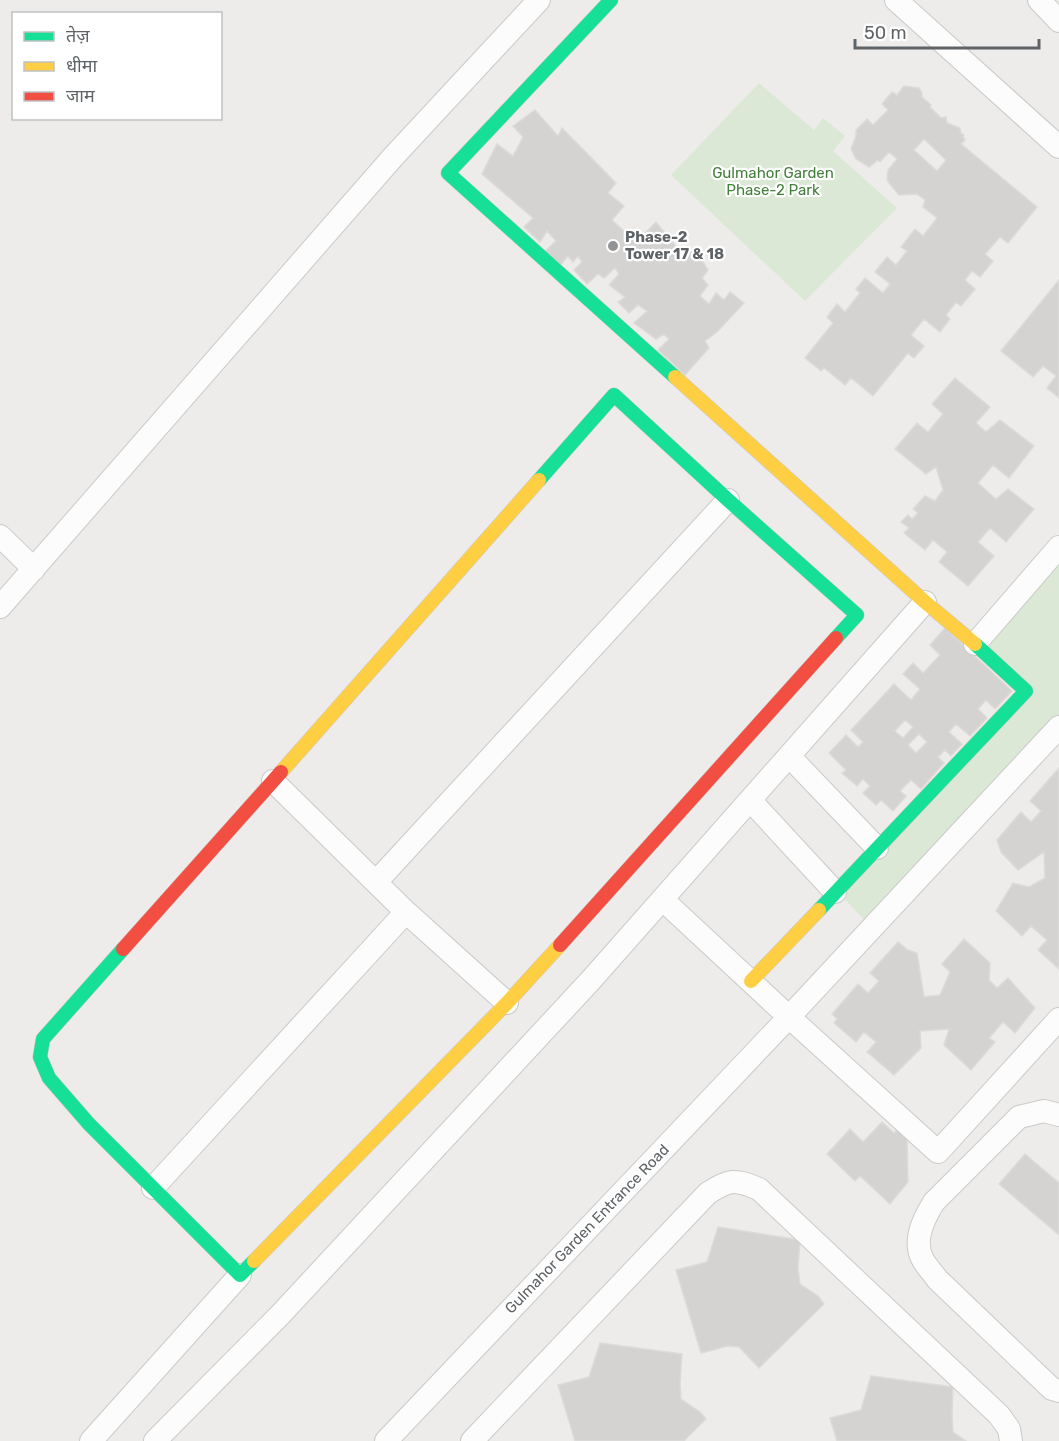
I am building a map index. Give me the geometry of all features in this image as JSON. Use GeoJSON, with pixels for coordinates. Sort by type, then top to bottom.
{"type":"FeatureCollection","features":[{"type":"Feature","properties":{"kind":"street"},"geometry":{"type":"LineString","coordinates":[[0,607],[393,157],[539,0]]}},
{"type":"Feature","properties":{"kind":"street"},"geometry":{"type":"LineString","coordinates":[[611,0],[448,173],[1026,691],[751,981]]}},
{"type":"Feature","properties":{"kind":"street"},"geometry":{"type":"LineString","coordinates":[[896,0],[1059,147]]}},
{"type":"Feature","properties":{"kind":"street"},"geometry":{"type":"LineString","coordinates":[[1039,0],[1059,21]]}},
{"type":"Feature","properties":{"kind":"street"},"geometry":{"type":"LineString","coordinates":[[91,1441],[240,1275],[507,1003],[857,615],[614,395],[43,1039],[40,1057],[49,1078],[89,1124],[240,1275]]}},
{"type":"Feature","properties":{"kind":"street"},"geometry":{"type":"LineString","coordinates":[[376,882],[728,500]]}},
{"type":"Feature","properties":{"kind":"street"},"geometry":{"type":"LineString","coordinates":[[0,536],[34,569]]}},
{"type":"Feature","properties":{"kind":"street"},"geometry":{"type":"LineString","coordinates":[[975,644],[1059,547]]}},
{"type":"Feature","properties":{"kind":"street"},"geometry":{"type":"LineString","coordinates":[[155,1441],[280,1315],[591,980],[925,602]]}},
{"type":"Feature","properties":{"kind":"street","name":"Gulmahor Garden Entrance Road"},"geometry":{"type":"LineString","coordinates":[[386,1441],[789,1017],[1059,727]]}},
{"type":"Feature","properties":{"kind":"street"},"geometry":{"type":"LineString","coordinates":[[789,756],[877,848]]}},
{"type":"Feature","properties":{"kind":"street"},"geometry":{"type":"LineString","coordinates":[[273,782],[406,912],[507,1003]]}},
{"type":"Feature","properties":{"kind":"street"},"geometry":{"type":"LineString","coordinates":[[750,800],[835,892]]}},
{"type":"Feature","properties":{"kind":"street"},"geometry":{"type":"LineString","coordinates":[[663,900],[938,1152],[1059,1019]]}},
{"type":"Feature","properties":{"kind":"street"},"geometry":{"type":"LineString","coordinates":[[153,1188],[406,912]]}},
{"type":"Feature","properties":{"kind":"street"},"geometry":{"type":"LineString","coordinates":[[1059,1115],[1044,1111],[1019,1117],[934,1202],[924,1218],[919,1240],[922,1258],[938,1279],[1052,1389],[1059,1391]]}},
{"type":"Feature","properties":{"kind":"street"},"geometry":{"type":"LineString","coordinates":[[472,1441],[708,1193],[724,1183],[741,1182],[759,1189],[999,1415],[1009,1429],[1011,1441]]}},
{"type":"Feature","properties":{"kind":"green space","name":"Gulmahor Garden Phase-2 Park"},"geometry":{"type":"Polygon","coordinates":[[[759,83],[814,130],[823,118],[845,136],[833,151],[897,208],[805,301],[671,175],[759,83]]]}},
{"type":"Feature","properties":{"kind":"green space"},"geometry":{"type":"Polygon","coordinates":[[[1059,555],[1059,717],[867,923],[840,894],[1026,691],[982,644],[1059,555]]]}},
{"type":"Feature","properties":{"kind":"building"},"geometry":{"type":"Polygon","coordinates":[[[904,86],[919,88],[922,97],[941,118],[946,117],[947,123],[960,128],[965,140],[961,144],[1037,207],[1008,243],[1000,237],[985,254],[993,261],[980,277],[972,271],[965,280],[975,289],[961,306],[956,302],[946,315],[950,319],[940,332],[924,319],[911,335],[924,346],[914,358],[908,353],[873,396],[851,378],[845,385],[824,368],[821,371],[805,358],[833,323],[827,317],[837,304],[845,312],[860,293],[856,289],[865,278],[883,293],[890,284],[875,272],[887,257],[896,265],[907,251],[901,247],[915,229],[923,236],[937,218],[923,207],[925,200],[917,194],[899,195],[888,182],[888,170],[897,159],[889,152],[880,162],[878,160],[869,167],[856,159],[851,149],[856,130],[867,119],[873,125],[888,110],[882,104],[892,92],[897,95],[904,86]],[[924,139],[914,150],[937,171],[946,160],[924,139]]]}},
{"type":"Feature","properties":{"kind":"building","name":"Phase-2 Tower 17 & 18"},"geometry":{"type":"Polygon","coordinates":[[[535,110],[558,136],[562,128],[616,183],[608,193],[624,206],[612,220],[636,242],[656,222],[684,256],[695,249],[708,270],[702,278],[708,285],[700,296],[709,304],[716,293],[724,300],[730,292],[744,303],[717,332],[705,341],[709,348],[685,375],[658,350],[669,339],[664,334],[656,339],[634,323],[647,311],[638,305],[629,313],[618,302],[625,297],[609,285],[619,274],[615,268],[604,278],[598,274],[587,284],[574,270],[582,262],[578,256],[573,262],[568,256],[558,268],[544,252],[556,241],[547,231],[540,242],[524,227],[533,218],[482,174],[497,144],[513,156],[523,137],[513,126],[535,110]]]}},
{"type":"Feature","properties":{"kind":"building"},"geometry":{"type":"Polygon","coordinates":[[[1059,280],[1059,398],[1047,388],[1056,376],[1043,366],[1033,377],[1001,351],[1059,280]]]}},
{"type":"Feature","properties":{"kind":"building"},"geometry":{"type":"Polygon","coordinates":[[[955,378],[990,407],[976,423],[986,432],[1000,420],[1034,446],[1009,478],[993,465],[978,483],[996,499],[1008,489],[1034,509],[1006,542],[990,528],[978,542],[994,556],[968,586],[939,562],[947,552],[933,540],[925,550],[904,533],[909,528],[901,522],[908,515],[912,519],[918,513],[913,509],[925,496],[935,501],[943,490],[936,467],[926,474],[895,449],[917,423],[928,432],[943,414],[932,404],[955,378]]]}},
{"type":"Feature","properties":{"kind":"building"},"geometry":{"type":"Polygon","coordinates":[[[945,628],[1012,691],[995,709],[986,700],[978,709],[987,718],[970,736],[956,724],[949,732],[962,744],[951,756],[945,750],[938,757],[944,763],[921,789],[911,780],[900,791],[906,796],[893,811],[881,800],[876,805],[863,793],[870,786],[863,779],[857,786],[842,773],[846,770],[829,753],[846,735],[858,747],[863,742],[851,730],[894,684],[911,700],[920,689],[903,674],[913,663],[923,673],[940,655],[930,645],[945,628]],[[905,720],[895,731],[903,738],[913,727],[905,720]],[[919,734],[908,745],[916,753],[927,742],[919,734]]]}},
{"type":"Feature","properties":{"kind":"building"},"geometry":{"type":"Polygon","coordinates":[[[1059,768],[1059,969],[1038,950],[1047,940],[1031,926],[1022,936],[996,911],[1013,883],[1029,887],[1045,878],[1044,852],[1018,870],[1001,852],[997,840],[1021,812],[1031,822],[1041,811],[1030,801],[1059,768]]]}},
{"type":"Feature","properties":{"kind":"building"},"geometry":{"type":"Polygon","coordinates":[[[964,939],[990,963],[989,980],[997,988],[1008,978],[1035,1008],[1015,1033],[1003,1022],[989,1038],[995,1042],[971,1070],[944,1045],[949,1029],[920,1031],[921,1048],[894,1075],[867,1052],[876,1042],[864,1032],[856,1042],[834,1023],[837,1019],[832,1014],[858,984],[868,993],[879,981],[870,973],[898,942],[908,950],[917,953],[924,997],[940,995],[950,972],[942,964],[964,939]]]}},
{"type":"Feature","properties":{"kind":"building"},"geometry":{"type":"Polygon","coordinates":[[[882,1122],[894,1133],[900,1127],[907,1138],[908,1182],[890,1204],[860,1176],[855,1181],[827,1154],[850,1129],[863,1142],[882,1122]]]}},
{"type":"Feature","properties":{"kind":"building"},"geometry":{"type":"Polygon","coordinates":[[[1025,1154],[1059,1183],[1059,1235],[999,1184],[1025,1154]]]}},
{"type":"Feature","properties":{"kind":"building"},"geometry":{"type":"Polygon","coordinates":[[[718,1227],[800,1240],[798,1268],[800,1284],[818,1296],[824,1304],[759,1368],[739,1347],[728,1346],[701,1353],[676,1270],[707,1262],[718,1227]]]}},
{"type":"Feature","properties":{"kind":"building"},"geometry":{"type":"Polygon","coordinates":[[[600,1343],[682,1354],[681,1399],[706,1419],[684,1441],[575,1441],[558,1385],[589,1377],[600,1343]]]}},
{"type":"Feature","properties":{"kind":"building"},"geometry":{"type":"Polygon","coordinates":[[[871,1376],[953,1387],[953,1432],[966,1441],[837,1441],[830,1418],[861,1410],[871,1376]]]}},
{"type":"Feature","properties":{"kind":"traffic: fast"},"geometry":{"type":"LineString","coordinates":[[611,0],[448,173],[675,377]]}},
{"type":"Feature","properties":{"kind":"traffic: fast"},"geometry":{"type":"LineString","coordinates":[[614,395],[857,615],[836,638]]}},
{"type":"Feature","properties":{"kind":"traffic: fast"},"geometry":{"type":"LineString","coordinates":[[539,480],[614,395]]}},
{"type":"Feature","properties":{"kind":"traffic: fast"},"geometry":{"type":"LineString","coordinates":[[819,910],[1026,691],[975,644]]}},
{"type":"Feature","properties":{"kind":"traffic: fast"},"geometry":{"type":"LineString","coordinates":[[123,949],[43,1039],[40,1057],[49,1078],[89,1124],[240,1275],[254,1261]]}},
{"type":"Feature","properties":{"kind":"traffic: slow"},"geometry":{"type":"LineString","coordinates":[[675,377],[925,602],[975,644]]}},
{"type":"Feature","properties":{"kind":"traffic: slow"},"geometry":{"type":"LineString","coordinates":[[281,772],[539,480]]}},
{"type":"Feature","properties":{"kind":"traffic: slow"},"geometry":{"type":"LineString","coordinates":[[751,981],[819,910]]}},
{"type":"Feature","properties":{"kind":"traffic: slow"},"geometry":{"type":"LineString","coordinates":[[254,1261],[507,1003],[560,945]]}},
{"type":"Feature","properties":{"kind":"traffic: jam"},"geometry":{"type":"LineString","coordinates":[[560,945],[836,638]]}},
{"type":"Feature","properties":{"kind":"traffic: jam"},"geometry":{"type":"LineString","coordinates":[[123,949],[281,772]]}},
{"type":"Feature","properties":{"kind":"place","name":"Phase-2 Tower 17 & 18"},"geometry":{"type":"Point","coordinates":[613,246]}}]}
